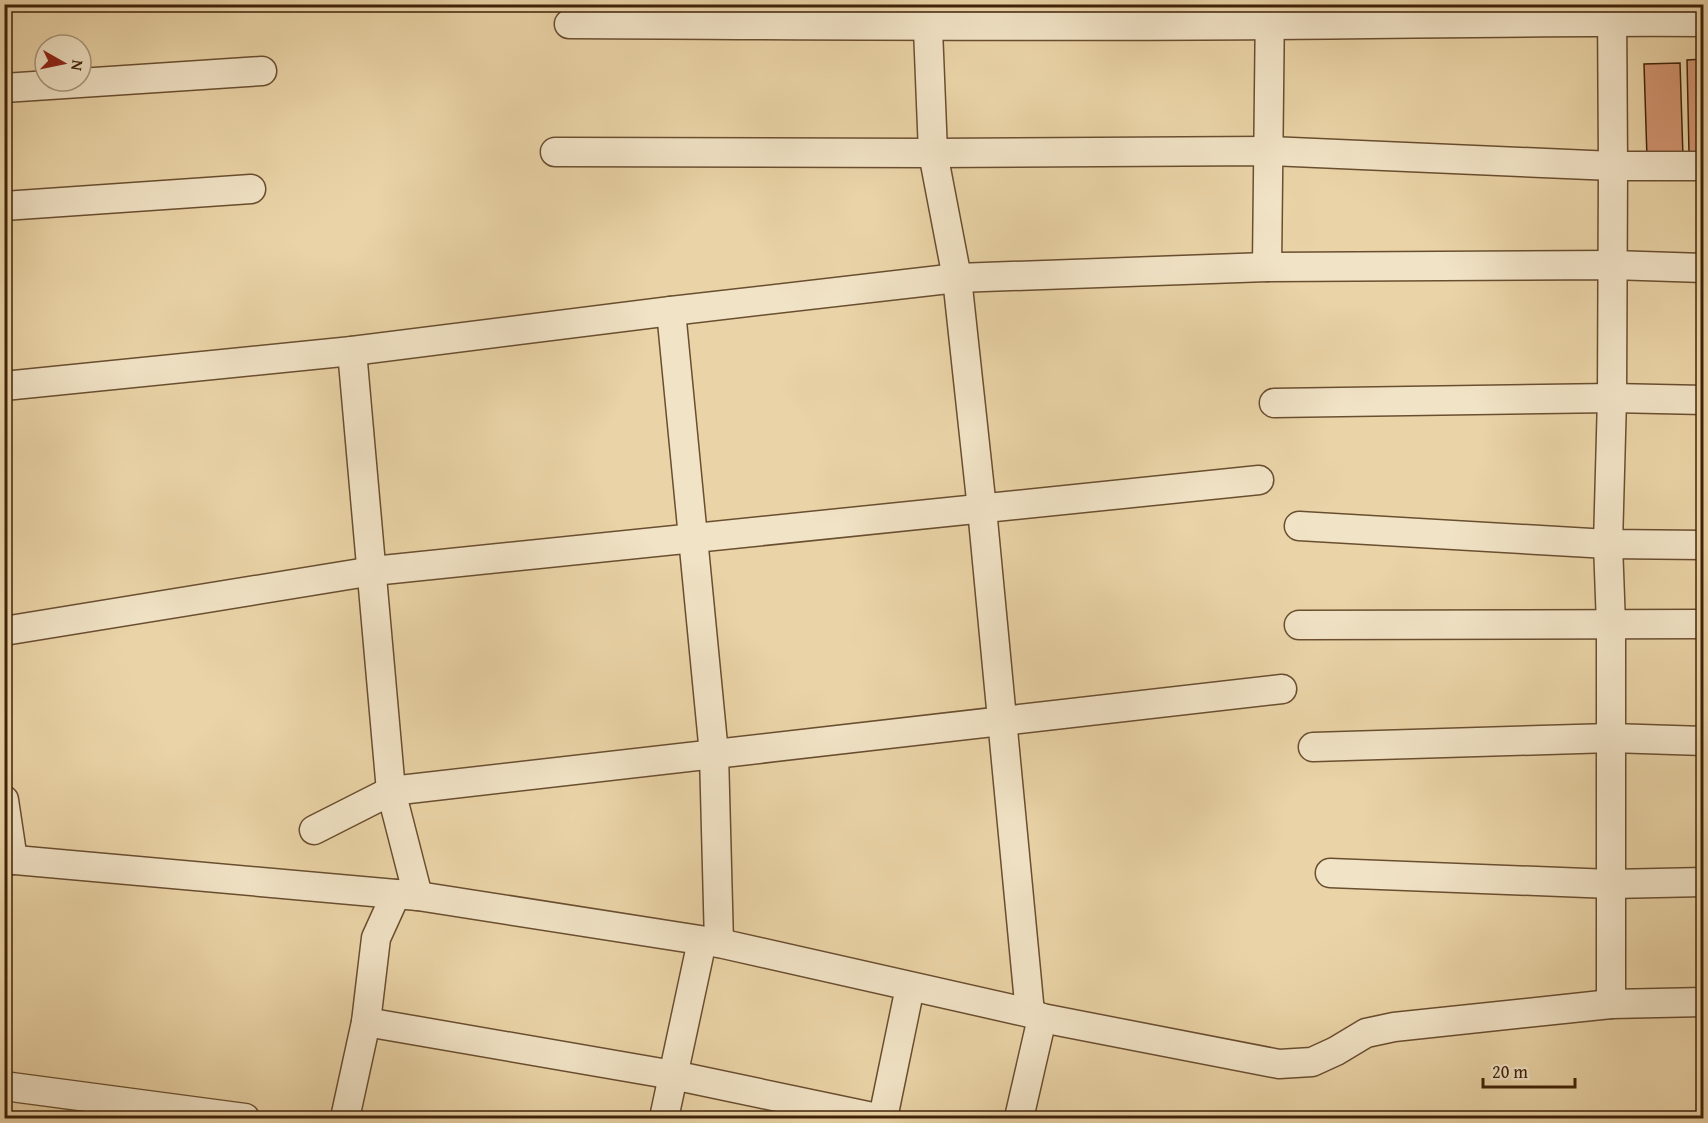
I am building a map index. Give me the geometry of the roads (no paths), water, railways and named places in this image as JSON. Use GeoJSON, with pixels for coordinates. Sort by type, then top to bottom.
{"type":"FeatureCollection","features":[{"type":"Feature","properties":{"kind":"street"},"geometry":{"type":"LineString","coordinates":[[1611,1004],[1611,625],[1608,544],[1612,398],[1612,13]]}},
{"type":"Feature","properties":{"kind":"street"},"geometry":{"type":"LineString","coordinates":[[569,24],[927,15],[1612,13],[1704,22]]}},
{"type":"Feature","properties":{"kind":"street"},"geometry":{"type":"LineString","coordinates":[[927,15],[933,153],[957,278],[982,508],[1001,721],[1036,1015],[1019,1119]]}},
{"type":"Feature","properties":{"kind":"street"},"geometry":{"type":"LineString","coordinates":[[1267,267],[1270,15]]}},
{"type":"Feature","properties":{"kind":"street"},"geometry":{"type":"LineString","coordinates":[[4,88],[262,71]]}},
{"type":"Feature","properties":{"kind":"street"},"geometry":{"type":"LineString","coordinates":[[555,152],[1268,151],[1613,166],[1704,166]]}},
{"type":"Feature","properties":{"kind":"street"},"geometry":{"type":"LineString","coordinates":[[4,206],[252,189]]}},
{"type":"Feature","properties":{"kind":"street"},"geometry":{"type":"LineString","coordinates":[[4,386],[352,351],[957,278],[1267,267],[1612,265],[1704,268]]}},
{"type":"Feature","properties":{"kind":"street"},"geometry":{"type":"LineString","coordinates":[[664,1119],[673,1075],[710,942],[714,754],[671,311]]}},
{"type":"Feature","properties":{"kind":"street"},"geometry":{"type":"LineString","coordinates":[[345,1119],[366,1022],[376,938],[407,895],[391,791],[352,351]]}},
{"type":"Feature","properties":{"kind":"street"},"geometry":{"type":"LineString","coordinates":[[1274,403],[1612,398],[1704,399]]}},
{"type":"Feature","properties":{"kind":"street"},"geometry":{"type":"LineString","coordinates":[[4,632],[373,572],[1259,480]]}},
{"type":"Feature","properties":{"kind":"street"},"geometry":{"type":"LineString","coordinates":[[1299,526],[1608,544],[1704,544]]}},
{"type":"Feature","properties":{"kind":"street"},"geometry":{"type":"LineString","coordinates":[[1299,625],[1704,624]]}},
{"type":"Feature","properties":{"kind":"street"},"geometry":{"type":"LineString","coordinates":[[314,830],[391,791],[1282,689]]}},
{"type":"Feature","properties":{"kind":"street"},"geometry":{"type":"LineString","coordinates":[[1313,747],[1611,738],[1704,741]]}},
{"type":"Feature","properties":{"kind":"street"},"geometry":{"type":"LineString","coordinates":[[4,800],[9,860],[407,895],[710,942],[1036,1015],[1280,1064],[1312,1062],[1366,1033],[1394,1027],[1611,1004],[1704,1002]]}},
{"type":"Feature","properties":{"kind":"street"},"geometry":{"type":"LineString","coordinates":[[1330,873],[1611,884],[1704,882]]}},
{"type":"Feature","properties":{"kind":"street"},"geometry":{"type":"LineString","coordinates":[[883,1119],[910,987]]}},
{"type":"Feature","properties":{"kind":"street"},"geometry":{"type":"LineString","coordinates":[[366,1022],[673,1075],[877,1119]]}},
{"type":"Feature","properties":{"kind":"street"},"geometry":{"type":"LineString","coordinates":[[4,1086],[244,1119]]}}]}
